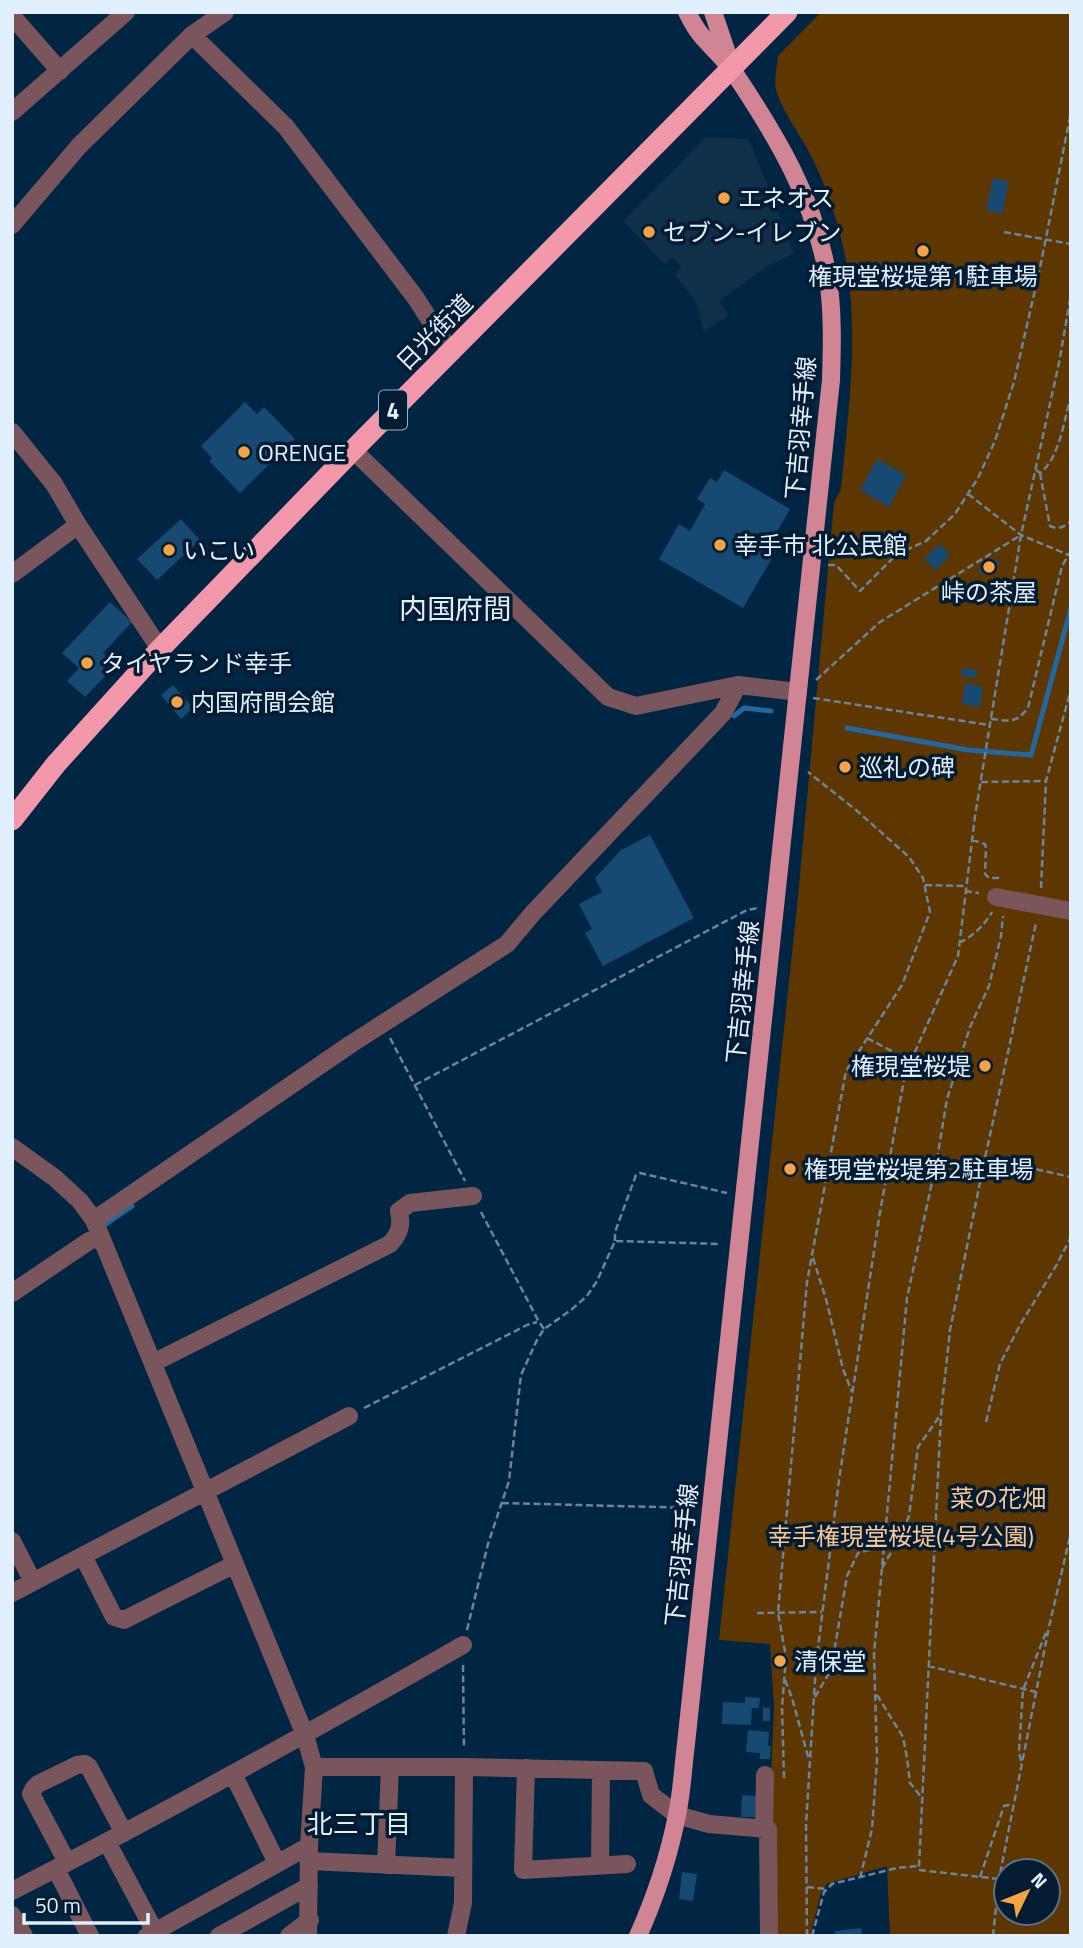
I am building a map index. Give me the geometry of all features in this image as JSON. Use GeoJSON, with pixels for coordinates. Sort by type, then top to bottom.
{"type":"FeatureCollection","features":[{"type":"Feature","properties":{"kind":"highway","name":"日光街道"},"geometry":{"type":"LineString","coordinates":[[12,820],[64,755],[160,649],[787,12]]}},
{"type":"Feature","properties":{"kind":"main road"},"geometry":{"type":"LineString","coordinates":[[687,12],[698,32],[732,68]]}},
{"type":"Feature","properties":{"kind":"main road"},"geometry":{"type":"LineString","coordinates":[[713,12],[732,68]]}},
{"type":"Feature","properties":{"kind":"main road","name":"下吉羽幸手線"},"geometry":{"type":"LineString","coordinates":[[638,1936],[663,1868],[677,1815],[775,908],[805,695],[831,380],[828,278],[817,228],[802,189],[772,132],[732,68]]}},
{"type":"Feature","properties":{"kind":"street"},"geometry":{"type":"LineString","coordinates":[[12,112],[125,12]]}},
{"type":"Feature","properties":{"kind":"street"},"geometry":{"type":"LineString","coordinates":[[12,225],[79,146],[192,35],[225,12]]}},
{"type":"Feature","properties":{"kind":"street"},"geometry":{"type":"LineString","coordinates":[[12,16],[60,71]]}},
{"type":"Feature","properties":{"kind":"street"},"geometry":{"type":"LineString","coordinates":[[192,35],[286,127],[408,287],[451,353]]}},
{"type":"Feature","properties":{"kind":"street"},"geometry":{"type":"LineString","coordinates":[[13,436],[54,484],[160,649]]}},
{"type":"Feature","properties":{"kind":"street"},"geometry":{"type":"LineString","coordinates":[[353,450],[608,697],[636,706],[738,685],[805,695]]}},
{"type":"Feature","properties":{"kind":"street"},"geometry":{"type":"LineString","coordinates":[[12,574],[78,525]]}},
{"type":"Feature","properties":{"kind":"street"},"geometry":{"type":"LineString","coordinates":[[94,1220],[383,1023],[507,944],[533,913],[723,713],[738,685]]}},
{"type":"Feature","properties":{"kind":"street"},"geometry":{"type":"LineString","coordinates":[[1001,898],[1071,911]]}},
{"type":"Feature","properties":{"kind":"street"},"geometry":{"type":"LineString","coordinates":[[12,1147],[55,1178],[80,1201],[94,1220],[304,1735],[314,1767],[309,1854],[309,1928],[289,1936]]}},
{"type":"Feature","properties":{"kind":"street"},"geometry":{"type":"LineString","coordinates":[[153,1363],[390,1244],[398,1235],[401,1222],[399,1210],[410,1203],[473,1196]]}},
{"type":"Feature","properties":{"kind":"street"},"geometry":{"type":"LineString","coordinates":[[12,1293],[89,1241],[101,1237]]}},
{"type":"Feature","properties":{"kind":"street"},"geometry":{"type":"LineString","coordinates":[[12,1593],[349,1416]]}},
{"type":"Feature","properties":{"kind":"street"},"geometry":{"type":"LineString","coordinates":[[12,1541],[33,1582]]}},
{"type":"Feature","properties":{"kind":"street"},"geometry":{"type":"LineString","coordinates":[[83,1556],[114,1617],[124,1620],[235,1564]]}},
{"type":"Feature","properties":{"kind":"street"},"geometry":{"type":"LineString","coordinates":[[12,1891],[233,1774],[463,1645]]}},
{"type":"Feature","properties":{"kind":"street"},"geometry":{"type":"LineString","coordinates":[[90,1936],[31,1794],[38,1784],[77,1765],[85,1764],[124,1833]]}},
{"type":"Feature","properties":{"kind":"street"},"geometry":{"type":"LineString","coordinates":[[314,1767],[644,1771],[651,1795],[677,1815],[709,1824],[768,1829],[769,1936]]}},
{"type":"Feature","properties":{"kind":"street"},"geometry":{"type":"LineString","coordinates":[[386,1865],[390,1767]]}},
{"type":"Feature","properties":{"kind":"street"},"geometry":{"type":"LineString","coordinates":[[456,1936],[463,1903],[464,1767]]}},
{"type":"Feature","properties":{"kind":"street"},"geometry":{"type":"LineString","coordinates":[[526,1768],[523,1870],[627,1864]]}},
{"type":"Feature","properties":{"kind":"street"},"geometry":{"type":"LineString","coordinates":[[600,1865],[601,1770]]}},
{"type":"Feature","properties":{"kind":"street"},"geometry":{"type":"LineString","coordinates":[[233,1774],[277,1863]]}},
{"type":"Feature","properties":{"kind":"street"},"geometry":{"type":"LineString","coordinates":[[764,1829],[765,1775]]}},
{"type":"Feature","properties":{"kind":"street"},"geometry":{"type":"LineString","coordinates":[[107,1842],[151,1934],[277,1863],[309,1854],[386,1865],[463,1868]]}},
{"type":"Feature","properties":{"kind":"street"},"geometry":{"type":"LineString","coordinates":[[219,1936],[309,1886]]}},
{"type":"Feature","properties":{"kind":"street"},"geometry":{"type":"LineString","coordinates":[[12,1915],[23,1936]]}},
{"type":"Feature","properties":{"kind":"path"},"geometry":{"type":"LineString","coordinates":[[825,566],[836,565],[860,591],[897,554],[926,541],[955,514],[978,478],[995,441],[1014,382],[1071,112]]}},
{"type":"Feature","properties":{"kind":"path"},"geometry":{"type":"LineString","coordinates":[[1004,232],[1071,244]]}},
{"type":"Feature","properties":{"kind":"path"},"geometry":{"type":"LineString","coordinates":[[807,1936],[806,1825],[816,1664],[880,1212],[905,1074],[958,956],[965,886],[1021,535],[1059,363],[1071,294]]}},
{"type":"Feature","properties":{"kind":"path"},"geometry":{"type":"LineString","coordinates":[[1040,473],[1054,458],[1071,396]]}},
{"type":"Feature","properties":{"kind":"path"},"geometry":{"type":"LineString","coordinates":[[1036,470],[1040,473],[1050,526],[1056,528],[1071,521]]}},
{"type":"Feature","properties":{"kind":"path"},"geometry":{"type":"LineString","coordinates":[[968,494],[1021,535],[1070,554],[1062,566],[1028,708],[1019,719],[1013,721],[992,719]]}},
{"type":"Feature","properties":{"kind":"path"},"geometry":{"type":"LineString","coordinates":[[814,682],[880,622],[1021,535]]}},
{"type":"Feature","properties":{"kind":"path"},"geometry":{"type":"LineString","coordinates":[[992,1878],[919,1870],[941,1414],[950,1329],[1040,905],[1046,781],[1071,689]]}},
{"type":"Feature","properties":{"kind":"path"},"geometry":{"type":"LineString","coordinates":[[805,695],[990,725]]}},
{"type":"Feature","properties":{"kind":"path"},"geometry":{"type":"LineString","coordinates":[[783,1784],[782,1707],[786,1657],[778,1613],[812,1254],[846,1070],[902,985],[930,912],[923,878],[909,857],[805,770]]}},
{"type":"Feature","properties":{"kind":"path"},"geometry":{"type":"LineString","coordinates":[[981,782],[1046,781]]}},
{"type":"Feature","properties":{"kind":"path"},"geometry":{"type":"LineString","coordinates":[[959,943],[972,937],[987,921],[1001,898],[1006,883],[999,878],[989,878],[985,874],[985,844],[972,840]]}},
{"type":"Feature","properties":{"kind":"path"},"geometry":{"type":"LineString","coordinates":[[925,885],[965,886]]}},
{"type":"Feature","properties":{"kind":"path"},"geometry":{"type":"LineString","coordinates":[[860,1878],[872,1829],[877,1760],[874,1654],[908,1298],[947,1099],[970,1027],[989,986],[1001,936],[1001,898]]}},
{"type":"Feature","properties":{"kind":"path"},"geometry":{"type":"LineString","coordinates":[[415,1085],[747,910],[775,908]]}},
{"type":"Feature","properties":{"kind":"path"},"geometry":{"type":"LineString","coordinates":[[383,1023],[544,1329]]}},
{"type":"Feature","properties":{"kind":"path"},"geometry":{"type":"LineString","coordinates":[[867,1038],[911,1061]]}},
{"type":"Feature","properties":{"kind":"path"},"geometry":{"type":"LineString","coordinates":[[985,1158],[1071,1177]]}},
{"type":"Feature","properties":{"kind":"path"},"geometry":{"type":"LineString","coordinates":[[464,1767],[463,1645],[488,1544],[509,1481],[521,1375],[537,1340],[544,1329],[587,1296],[597,1280],[615,1241],[615,1232],[636,1175],[744,1198]]}},
{"type":"Feature","properties":{"kind":"path"},"geometry":{"type":"LineString","coordinates":[[986,1422],[1000,1364],[1071,1237]]}},
{"type":"Feature","properties":{"kind":"path"},"geometry":{"type":"LineString","coordinates":[[615,1241],[739,1245]]}},
{"type":"Feature","properties":{"kind":"path"},"geometry":{"type":"LineString","coordinates":[[812,1254],[852,1395]]}},
{"type":"Feature","properties":{"kind":"path"},"geometry":{"type":"LineString","coordinates":[[349,1416],[527,1325],[538,1322]]}},
{"type":"Feature","properties":{"kind":"path"},"geometry":{"type":"LineString","coordinates":[[882,1570],[909,1516],[918,1447],[941,1414]]}},
{"type":"Feature","properties":{"kind":"path"},"geometry":{"type":"LineString","coordinates":[[502,1503],[710,1509]]}},
{"type":"Feature","properties":{"kind":"path"},"geometry":{"type":"LineString","coordinates":[[1003,1857],[1049,1627],[1071,1532]]}},
{"type":"Feature","properties":{"kind":"path"},"geometry":{"type":"LineString","coordinates":[[814,1699],[831,1670],[847,1576],[858,1553],[884,1546]]}},
{"type":"Feature","properties":{"kind":"path"},"geometry":{"type":"LineString","coordinates":[[757,1613],[822,1612]]}},
{"type":"Feature","properties":{"kind":"path"},"geometry":{"type":"LineString","coordinates":[[1021,1766],[1019,1752],[1023,1690],[1049,1627]]}},
{"type":"Feature","properties":{"kind":"path"},"geometry":{"type":"LineString","coordinates":[[928,1666],[1036,1692]]}},
{"type":"Feature","properties":{"kind":"path"},"geometry":{"type":"LineString","coordinates":[[785,1678],[810,1763]]}},
{"type":"Feature","properties":{"kind":"path"},"geometry":{"type":"LineString","coordinates":[[876,1692],[903,1737],[909,1783],[922,1799]]}},
{"type":"Feature","properties":{"kind":"path"},"geometry":{"type":"LineString","coordinates":[[980,1877],[1004,1806],[1014,1803]]}},
{"type":"Feature","properties":{"kind":"path"},"geometry":{"type":"LineString","coordinates":[[812,1936],[824,1892],[832,1884],[897,1868],[919,1866]]}},
{"type":"Feature","properties":{"kind":"path"},"geometry":{"type":"LineString","coordinates":[[807,1887],[828,1889]]}},
{"type":"Feature","properties":{"kind":"shaded area"},"geometry":{"type":"Polygon","coordinates":[[[706,137],[749,139],[794,254],[767,266],[720,301],[728,316],[704,332],[696,303],[675,274],[681,267],[672,257],[664,264],[623,221],[706,137]]]}},
{"type":"Feature","properties":{"kind":"green space","name":"幸手権現堂桜堤(4号公園)"},"geometry":{"type":"Polygon","coordinates":[[[821,12],[1071,12],[1071,1936],[890,1936],[887,1866],[827,1884],[821,1893],[810,1936],[774,1936],[769,1822],[774,1708],[770,1644],[719,1640],[798,897],[834,503],[841,489],[852,362],[851,297],[840,234],[819,173],[783,108],[775,80],[778,56],[821,12]]]}},
{"type":"Feature","properties":{"kind":"building"},"geometry":{"type":"Polygon","coordinates":[[[993,178],[1009,182],[1002,214],[986,210],[993,178]]]}},
{"type":"Feature","properties":{"kind":"building","name":"ORENGE"},"geometry":{"type":"Polygon","coordinates":[[[245,402],[257,414],[264,407],[295,439],[240,493],[209,461],[212,458],[201,446],[245,402]]]}},
{"type":"Feature","properties":{"kind":"building"},"geometry":{"type":"Polygon","coordinates":[[[877,459],[906,475],[889,507],[860,490],[877,459]]]}},
{"type":"Feature","properties":{"kind":"building"},"geometry":{"type":"Polygon","coordinates":[[[724,470],[790,509],[768,547],[776,551],[743,608],[659,559],[679,524],[690,531],[705,504],[697,499],[710,478],[717,482],[724,470]]]}},
{"type":"Feature","properties":{"kind":"building","name":"いこい"},"geometry":{"type":"Polygon","coordinates":[[[181,519],[200,540],[157,580],[137,559],[181,519]]]}},
{"type":"Feature","properties":{"kind":"building"},"geometry":{"type":"Polygon","coordinates":[[[940,544],[950,556],[935,570],[924,558],[940,544]]]}},
{"type":"Feature","properties":{"kind":"building"},"geometry":{"type":"Polygon","coordinates":[[[997,559],[1000,564],[982,575],[978,570],[997,559]]]}},
{"type":"Feature","properties":{"kind":"building"},"geometry":{"type":"Polygon","coordinates":[[[110,602],[132,622],[103,653],[116,665],[85,697],[67,681],[79,668],[62,653],[110,602]]]}},
{"type":"Feature","properties":{"kind":"building"},"geometry":{"type":"Polygon","coordinates":[[[962,668],[978,670],[976,678],[961,676],[962,668]]]}},
{"type":"Feature","properties":{"kind":"building"},"geometry":{"type":"Polygon","coordinates":[[[965,683],[983,687],[980,707],[962,704],[965,683]]]}},
{"type":"Feature","properties":{"kind":"building","name":"内国府間会館"},"geometry":{"type":"Polygon","coordinates":[[[173,685],[193,708],[181,719],[161,695],[173,685]]]}},
{"type":"Feature","properties":{"kind":"building"},"geometry":{"type":"Polygon","coordinates":[[[650,835],[694,918],[603,966],[585,933],[592,929],[579,904],[602,892],[595,878],[621,850],[650,835]]]}},
{"type":"Feature","properties":{"kind":"building"},"geometry":{"type":"Polygon","coordinates":[[[745,1697],[760,1698],[759,1708],[752,1708],[751,1725],[722,1724],[723,1702],[745,1703],[745,1697]]]}},
{"type":"Feature","properties":{"kind":"building"},"geometry":{"type":"Polygon","coordinates":[[[763,1707],[770,1708],[770,1721],[763,1721],[763,1707]]]}},
{"type":"Feature","properties":{"kind":"building"},"geometry":{"type":"Polygon","coordinates":[[[748,1730],[769,1732],[770,1759],[760,1759],[760,1753],[746,1752],[748,1730]]]}},
{"type":"Feature","properties":{"kind":"building"},"geometry":{"type":"Polygon","coordinates":[[[742,1795],[756,1796],[755,1817],[741,1817],[742,1795]]]}},
{"type":"Feature","properties":{"kind":"building"},"geometry":{"type":"Polygon","coordinates":[[[682,1872],[697,1874],[693,1901],[679,1899],[682,1872]]]}},
{"type":"Feature","properties":{"kind":"building"},"geometry":{"type":"Polygon","coordinates":[[[861,1928],[862,1936],[836,1936],[835,1931],[861,1928]]]}},
{"type":"Feature","properties":{"kind":"waterway"},"geometry":{"type":"LineString","coordinates":[[847,728],[968,750],[1031,755],[1071,608]]}},
{"type":"Feature","properties":{"kind":"waterway"},"geometry":{"type":"LineString","coordinates":[[734,716],[744,708],[771,711]]}},
{"type":"Feature","properties":{"kind":"waterway"},"geometry":{"type":"LineString","coordinates":[[106,1224],[132,1206]]}},
{"type":"Feature","properties":{"kind":"place","name":"エネオス"},"geometry":{"type":"Point","coordinates":[724,198]}},
{"type":"Feature","properties":{"kind":"place","name":"セブン-イレブン"},"geometry":{"type":"Point","coordinates":[649,232]}},
{"type":"Feature","properties":{"kind":"place","name":"権現堂桜堤第1駐車場"},"geometry":{"type":"Point","coordinates":[923,251]}},
{"type":"Feature","properties":{"kind":"place","name":"ORENGE"},"geometry":{"type":"Point","coordinates":[244,452]}},
{"type":"Feature","properties":{"kind":"place","name":"幸手市 北公民館"},"geometry":{"type":"Point","coordinates":[720,545]}},
{"type":"Feature","properties":{"kind":"place","name":"いこい"},"geometry":{"type":"Point","coordinates":[169,550]}},
{"type":"Feature","properties":{"kind":"place","name":"峠の茶屋"},"geometry":{"type":"Point","coordinates":[989,567]}},
{"type":"Feature","properties":{"kind":"place","name":"タイヤランド幸手"},"geometry":{"type":"Point","coordinates":[87,663]}},
{"type":"Feature","properties":{"kind":"place","name":"内国府間会館"},"geometry":{"type":"Point","coordinates":[177,702]}},
{"type":"Feature","properties":{"kind":"place","name":"巡礼の碑"},"geometry":{"type":"Point","coordinates":[845,767]}},
{"type":"Feature","properties":{"kind":"place","name":"権現堂桜堤"},"geometry":{"type":"Point","coordinates":[985,1066]}},
{"type":"Feature","properties":{"kind":"place","name":"権現堂桜堤第2駐車場"},"geometry":{"type":"Point","coordinates":[790,1169]}},
{"type":"Feature","properties":{"kind":"place","name":"清保堂"},"geometry":{"type":"Point","coordinates":[780,1661]}},
{"type":"Feature","properties":{"kind":"district","name":"内国府間"},"geometry":{"type":"Point","coordinates":[455,608]}},
{"type":"Feature","properties":{"kind":"district","name":"北三丁目"},"geometry":{"type":"Point","coordinates":[359,1823]}},
{"type":"Feature","properties":{"kind":"park label","name":"菜の花畑"},"geometry":{"type":"Point","coordinates":[998,1498]}}]}
